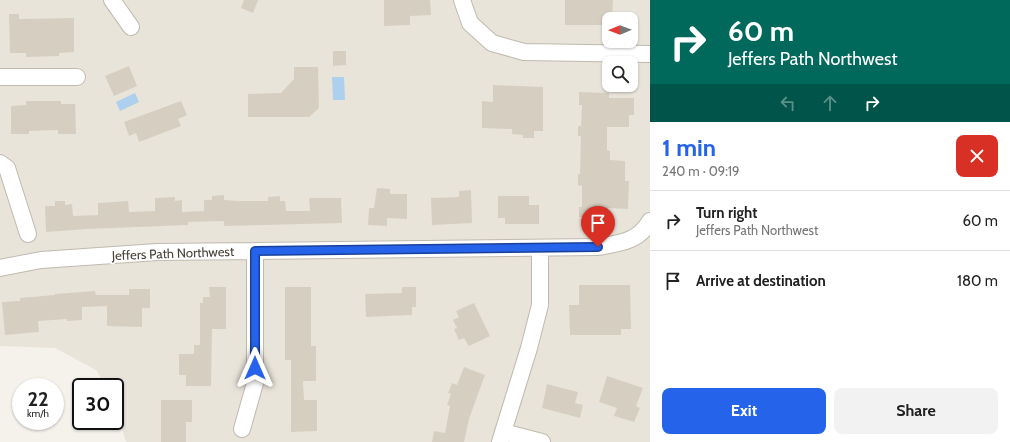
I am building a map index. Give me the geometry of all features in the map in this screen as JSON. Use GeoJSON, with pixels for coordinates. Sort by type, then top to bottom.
{"type":"FeatureCollection","features":[{"type":"Feature","properties":{"kind":"street"},"geometry":{"type":"LineString","coordinates":[[112,0],[131,27]]}},
{"type":"Feature","properties":{"kind":"street"},"geometry":{"type":"LineString","coordinates":[[462,0],[470,23],[492,43],[524,52],[650,54]]}},
{"type":"Feature","properties":{"kind":"street"},"geometry":{"type":"LineString","coordinates":[[0,77],[77,77]]}},
{"type":"Feature","properties":{"kind":"street"},"geometry":{"type":"LineString","coordinates":[[0,163],[7,168],[28,234]]}},
{"type":"Feature","properties":{"kind":"street","name":"Jeffers Path Northwest"},"geometry":{"type":"LineString","coordinates":[[0,268],[41,260],[149,253],[598,247],[627,242],[646,228],[650,221]]}},
{"type":"Feature","properties":{"kind":"street"},"geometry":{"type":"LineString","coordinates":[[540,248],[540,305],[529,348],[501,437],[542,442]]}},
{"type":"Feature","properties":{"kind":"street"},"geometry":{"type":"LineString","coordinates":[[242,429],[255,383],[255,251]]}},
{"type":"Feature","properties":{"kind":"shaded area"},"geometry":{"type":"Polygon","coordinates":[[[0,0],[650,0],[650,442],[126,442],[122,430],[124,430],[124,378],[101,378],[96,370],[55,348],[0,346],[0,0]]]}},
{"type":"Feature","properties":{"kind":"water"},"geometry":{"type":"Polygon","coordinates":[[[332,77],[344,77],[345,100],[333,100],[332,77]]]}},
{"type":"Feature","properties":{"kind":"water"},"geometry":{"type":"Polygon","coordinates":[[[135,93],[139,102],[120,111],[116,102],[135,93]]]}},
{"type":"Feature","properties":{"kind":"building"},"geometry":{"type":"Polygon","coordinates":[[[244,0],[258,0],[253,13],[241,8],[244,0]]]}},
{"type":"Feature","properties":{"kind":"building"},"geometry":{"type":"Polygon","coordinates":[[[384,0],[430,0],[431,15],[410,16],[410,25],[384,26],[384,0]]]}},
{"type":"Feature","properties":{"kind":"building"},"geometry":{"type":"Polygon","coordinates":[[[565,0],[613,0],[612,12],[602,12],[602,25],[565,25],[565,0]]]}},
{"type":"Feature","properties":{"kind":"building"},"geometry":{"type":"Polygon","coordinates":[[[9,14],[19,14],[19,19],[74,18],[74,52],[59,53],[59,56],[26,57],[26,53],[10,53],[9,14]]]}},
{"type":"Feature","properties":{"kind":"building"},"geometry":{"type":"Polygon","coordinates":[[[333,51],[346,51],[346,65],[333,66],[333,51]]]}},
{"type":"Feature","properties":{"kind":"building"},"geometry":{"type":"Polygon","coordinates":[[[129,66],[137,86],[114,96],[105,76],[129,66]]]}},
{"type":"Feature","properties":{"kind":"building"},"geometry":{"type":"Polygon","coordinates":[[[294,67],[318,67],[319,108],[309,117],[248,117],[248,94],[281,93],[294,79],[294,67]]]}},
{"type":"Feature","properties":{"kind":"building"},"geometry":{"type":"Polygon","coordinates":[[[493,85],[543,87],[543,131],[534,131],[534,138],[523,138],[523,135],[512,134],[512,129],[482,128],[482,101],[493,102],[493,85]]]}},
{"type":"Feature","properties":{"kind":"building"},"geometry":{"type":"Polygon","coordinates":[[[579,92],[609,93],[609,98],[634,98],[634,115],[629,115],[629,127],[607,127],[607,150],[610,151],[610,160],[625,161],[625,181],[629,181],[628,209],[608,208],[607,218],[579,217],[579,207],[582,207],[582,186],[578,185],[578,174],[580,174],[581,136],[578,136],[578,126],[581,126],[582,105],[579,105],[579,92]]]}},
{"type":"Feature","properties":{"kind":"building"},"geometry":{"type":"Polygon","coordinates":[[[26,101],[61,101],[61,104],[75,104],[76,134],[58,134],[58,130],[29,131],[29,134],[11,134],[11,106],[26,105],[26,101]]]}},
{"type":"Feature","properties":{"kind":"building"},"geometry":{"type":"Polygon","coordinates":[[[181,101],[187,115],[178,119],[181,126],[139,142],[136,133],[129,136],[124,122],[181,101]]]}},
{"type":"Feature","properties":{"kind":"building"},"geometry":{"type":"Polygon","coordinates":[[[377,188],[390,189],[390,194],[407,194],[407,219],[387,218],[387,226],[368,225],[369,208],[374,208],[377,188]]]}},
{"type":"Feature","properties":{"kind":"building"},"geometry":{"type":"Polygon","coordinates":[[[471,190],[472,223],[432,225],[431,198],[459,197],[459,191],[471,190]]]}},
{"type":"Feature","properties":{"kind":"building"},"geometry":{"type":"Polygon","coordinates":[[[224,195],[224,200],[239,201],[268,201],[268,197],[280,196],[280,201],[285,201],[286,211],[310,211],[309,198],[341,198],[342,223],[224,226],[224,221],[188,222],[188,225],[46,232],[45,206],[55,206],[55,201],[65,201],[65,205],[72,204],[73,216],[98,215],[98,203],[128,201],[129,212],[155,211],[155,198],[175,197],[175,201],[182,200],[182,212],[204,211],[204,200],[212,200],[212,196],[224,195]]]}},
{"type":"Feature","properties":{"kind":"building"},"geometry":{"type":"Polygon","coordinates":[[[498,196],[529,196],[529,205],[539,205],[539,224],[505,224],[505,218],[498,218],[498,196]]]}},
{"type":"Feature","properties":{"kind":"building"},"geometry":{"type":"Polygon","coordinates":[[[579,285],[630,285],[631,329],[621,329],[621,335],[570,335],[569,305],[579,305],[579,285]]]}},
{"type":"Feature","properties":{"kind":"building"},"geometry":{"type":"Polygon","coordinates":[[[209,287],[226,287],[226,329],[212,329],[211,386],[186,386],[186,375],[179,375],[179,354],[194,354],[194,345],[200,345],[200,303],[203,303],[203,297],[210,297],[209,287]]]}},
{"type":"Feature","properties":{"kind":"building"},"geometry":{"type":"Polygon","coordinates":[[[285,287],[311,287],[311,346],[316,346],[316,381],[303,381],[304,400],[317,400],[317,431],[291,432],[291,360],[285,360],[285,287]]]}},
{"type":"Feature","properties":{"kind":"building"},"geometry":{"type":"Polygon","coordinates":[[[402,287],[416,287],[416,307],[412,307],[412,315],[366,317],[365,294],[402,293],[402,287]]]}},
{"type":"Feature","properties":{"kind":"building"},"geometry":{"type":"Polygon","coordinates":[[[129,289],[150,289],[150,308],[142,308],[142,327],[107,326],[107,306],[82,307],[82,320],[67,321],[67,319],[38,321],[39,332],[5,335],[2,302],[20,301],[20,298],[95,291],[96,295],[129,295],[129,289]]]}},
{"type":"Feature","properties":{"kind":"building"},"geometry":{"type":"Polygon","coordinates":[[[474,303],[490,336],[469,346],[464,338],[459,340],[454,329],[457,328],[453,320],[459,317],[456,311],[474,303]]]}},
{"type":"Feature","properties":{"kind":"building"},"geometry":{"type":"Polygon","coordinates":[[[464,367],[485,375],[469,419],[464,442],[432,442],[434,431],[445,433],[450,406],[447,405],[451,394],[448,393],[452,383],[457,385],[464,367]]]}},
{"type":"Feature","properties":{"kind":"building"},"geometry":{"type":"Polygon","coordinates":[[[607,376],[643,388],[636,406],[640,408],[634,422],[614,416],[617,408],[599,402],[607,376]]]}},
{"type":"Feature","properties":{"kind":"building"},"geometry":{"type":"Polygon","coordinates":[[[547,384],[578,392],[575,403],[583,405],[580,418],[542,408],[547,384]]]}},
{"type":"Feature","properties":{"kind":"building"},"geometry":{"type":"Polygon","coordinates":[[[161,400],[192,400],[192,422],[186,422],[186,442],[161,442],[161,400]]]}},
{"type":"Feature","properties":{"kind":"route"},"geometry":{"type":"LineString","coordinates":[[255,368],[255,251],[598,247]]}}]}
